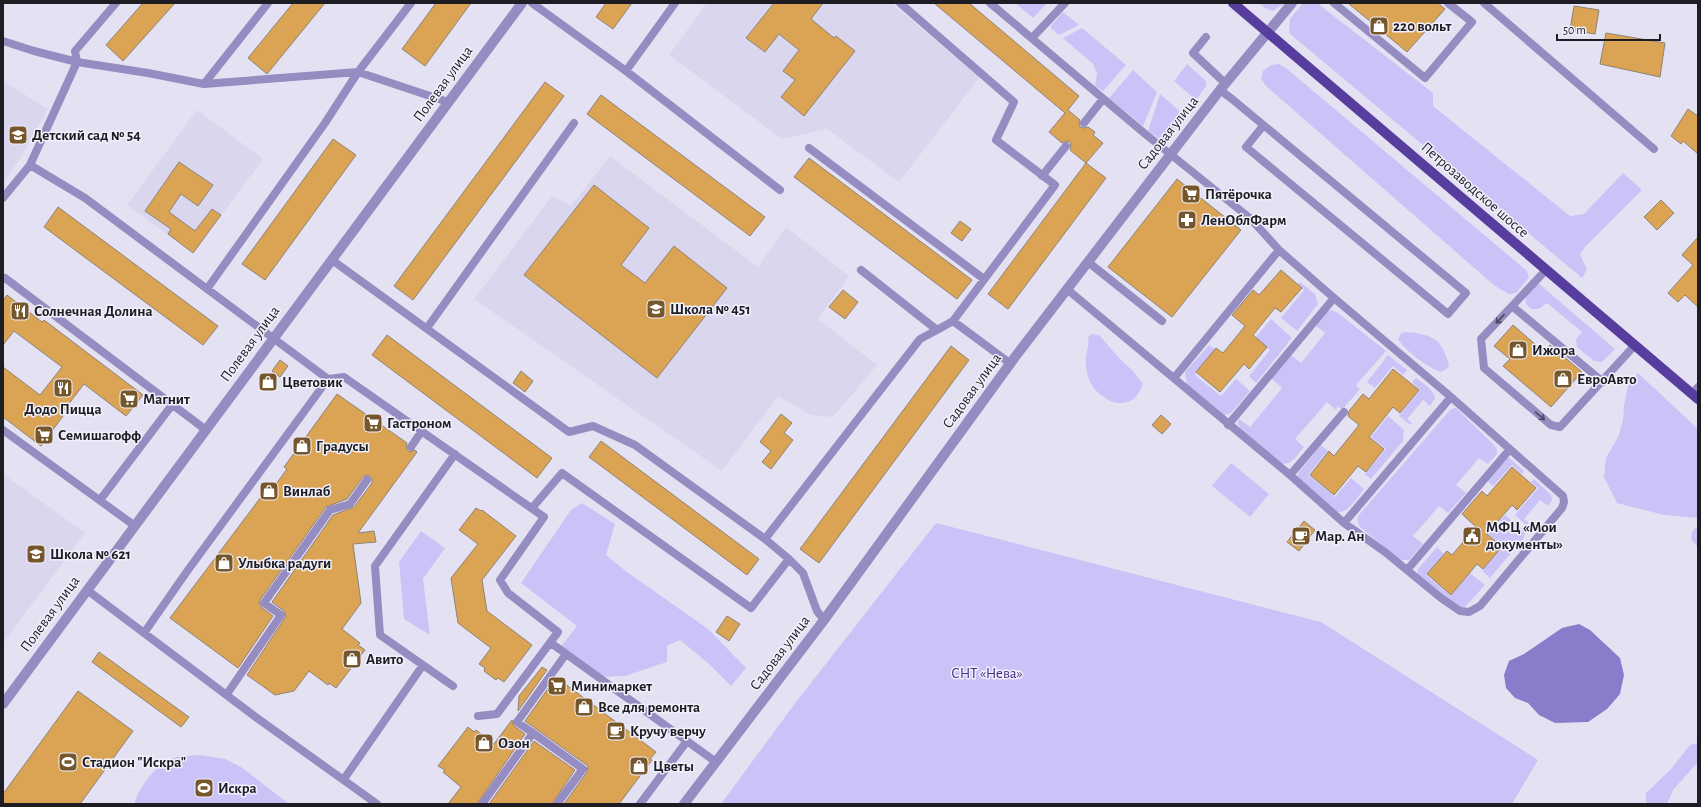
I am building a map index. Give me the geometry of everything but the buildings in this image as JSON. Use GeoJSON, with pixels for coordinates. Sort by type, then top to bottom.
{"type":"FeatureCollection","features":[{"type":"Feature","properties":{"kind":"main road","name":"Петрозаводское шоссе"},"geometry":{"type":"LineString","coordinates":[[1233,3],[1268,31],[1635,345],[1696,393]]}},
{"type":"Feature","properties":{"kind":"street","name":"Полевая улица"},"geometry":{"type":"LineString","coordinates":[[3,704],[522,3]]}},
{"type":"Feature","properties":{"kind":"street","name":"Садовая улица"},"geometry":{"type":"LineString","coordinates":[[684,804],[824,620],[1010,364],[1222,87],[1292,3]]}},
{"type":"Feature","properties":{"kind":"lane"},"geometry":{"type":"LineString","coordinates":[[3,198],[30,165],[78,62],[75,51],[116,3]]}},
{"type":"Feature","properties":{"kind":"lane"},"geometry":{"type":"LineString","coordinates":[[204,84],[268,3]]}},
{"type":"Feature","properties":{"kind":"lane"},"geometry":{"type":"LineString","coordinates":[[207,289],[342,99],[358,72],[411,3]]}},
{"type":"Feature","properties":{"kind":"lane"},"geometry":{"type":"LineString","coordinates":[[532,3],[626,71],[780,190]]}},
{"type":"Feature","properties":{"kind":"lane"},"geometry":{"type":"LineString","coordinates":[[626,71],[675,3]]}},
{"type":"Feature","properties":{"kind":"lane"},"geometry":{"type":"LineString","coordinates":[[765,539],[920,339],[953,321],[1055,185],[996,140],[1014,102],[900,3]]}},
{"type":"Feature","properties":{"kind":"lane"},"geometry":{"type":"LineString","coordinates":[[990,3],[1103,99],[1251,220],[1279,250],[1451,397],[1563,496],[1564,502],[1562,508],[1480,606],[1469,612],[1460,611],[1344,524],[1290,475],[1068,290]]}},
{"type":"Feature","properties":{"kind":"lane"},"geometry":{"type":"LineString","coordinates":[[1032,38],[1065,3]]}},
{"type":"Feature","properties":{"kind":"lane"},"geometry":{"type":"LineString","coordinates":[[1334,3],[1425,78],[1472,22],[1448,3]]}},
{"type":"Feature","properties":{"kind":"lane"},"geometry":{"type":"LineString","coordinates":[[1484,3],[1654,149]]}},
{"type":"Feature","properties":{"kind":"lane"},"geometry":{"type":"LineString","coordinates":[[1206,37],[1194,53],[1222,87],[1264,126],[1466,293],[1448,314],[1246,147],[1264,126]]}},
{"type":"Feature","properties":{"kind":"lane"},"geometry":{"type":"LineString","coordinates":[[3,41],[34,51],[78,62],[148,73],[204,84],[358,72],[448,102]]}},
{"type":"Feature","properties":{"kind":"lane"},"geometry":{"type":"LineString","coordinates":[[1084,123],[1103,99]]}},
{"type":"Feature","properties":{"kind":"lane"},"geometry":{"type":"LineString","coordinates":[[426,328],[574,123]]}},
{"type":"Feature","properties":{"kind":"lane"},"geometry":{"type":"LineString","coordinates":[[1042,176],[1066,146]]}},
{"type":"Feature","properties":{"kind":"lane"},"geometry":{"type":"LineString","coordinates":[[809,148],[984,279]]}},
{"type":"Feature","properties":{"kind":"lane"},"geometry":{"type":"LineString","coordinates":[[30,165],[85,198],[328,379],[344,377],[544,517],[500,580],[508,593],[558,632],[497,714],[478,716]]}},
{"type":"Feature","properties":{"kind":"lane"},"geometry":{"type":"LineString","coordinates":[[1174,378],[1279,250]]}},
{"type":"Feature","properties":{"kind":"lane"},"geometry":{"type":"LineString","coordinates":[[332,260],[569,432],[593,426],[635,445],[765,539],[789,559],[802,573],[817,612],[824,620]]}},
{"type":"Feature","properties":{"kind":"lane"},"geometry":{"type":"LineString","coordinates":[[1088,262],[1162,320]]}},
{"type":"Feature","properties":{"kind":"lane"},"geometry":{"type":"LineString","coordinates":[[861,270],[937,330]]}},
{"type":"Feature","properties":{"kind":"lane"},"geometry":{"type":"LineString","coordinates":[[1546,270],[1482,340],[1484,368],[1551,425],[1560,427],[1603,382],[1635,345]]}},
{"type":"Feature","properties":{"kind":"lane"},"geometry":{"type":"LineString","coordinates":[[5,278],[206,430]]}},
{"type":"Feature","properties":{"kind":"lane"},"geometry":{"type":"LineString","coordinates":[[1228,424],[1334,298]]}},
{"type":"Feature","properties":{"kind":"lane"},"geometry":{"type":"LineString","coordinates":[[1512,306],[1603,382]]}},
{"type":"Feature","properties":{"kind":"lane"},"geometry":{"type":"LineString","coordinates":[[953,321],[1010,364]]}},
{"type":"Feature","properties":{"kind":"lane"},"geometry":{"type":"LineString","coordinates":[[144,633],[188,570],[328,379]]}},
{"type":"Feature","properties":{"kind":"lane"},"geometry":{"type":"LineString","coordinates":[[1344,524],[1451,397]]}},
{"type":"Feature","properties":{"kind":"lane"},"geometry":{"type":"LineString","coordinates":[[100,500],[172,405]]}},
{"type":"Feature","properties":{"kind":"lane"},"geometry":{"type":"LineString","coordinates":[[1290,475],[1344,412]]}},
{"type":"Feature","properties":{"kind":"lane"},"geometry":{"type":"LineString","coordinates":[[3,430],[135,526]]}},
{"type":"Feature","properties":{"kind":"lane"},"geometry":{"type":"LineString","coordinates":[[411,447],[422,432]]}},
{"type":"Feature","properties":{"kind":"lane"},"geometry":{"type":"LineString","coordinates":[[1407,570],[1510,449]]}},
{"type":"Feature","properties":{"kind":"lane"},"geometry":{"type":"LineString","coordinates":[[453,686],[380,635],[375,566],[455,454]]}},
{"type":"Feature","properties":{"kind":"lane"},"geometry":{"type":"LineString","coordinates":[[532,508],[562,473],[751,608],[789,559]]}},
{"type":"Feature","properties":{"kind":"lane"},"geometry":{"type":"LineString","coordinates":[[227,694],[281,615],[264,603],[330,510],[350,504],[367,480]]}},
{"type":"Feature","properties":{"kind":"lane"},"geometry":{"type":"LineString","coordinates":[[87,590],[257,718],[344,778],[377,804]]}},
{"type":"Feature","properties":{"kind":"lane"},"geometry":{"type":"LineString","coordinates":[[551,643],[716,762]]}},
{"type":"Feature","properties":{"kind":"lane"},"geometry":{"type":"LineString","coordinates":[[558,804],[583,769],[517,722],[566,654]]}},
{"type":"Feature","properties":{"kind":"lane"},"geometry":{"type":"LineString","coordinates":[[344,778],[423,665]]}},
{"type":"Feature","properties":{"kind":"lane"},"geometry":{"type":"LineString","coordinates":[[482,804],[533,733]]}},
{"type":"Feature","properties":{"kind":"lane"},"geometry":{"type":"LineString","coordinates":[[640,804],[687,741]]}},
{"type":"Feature","properties":{"kind":"shaded area"},"geometry":{"type":"Polygon","coordinates":[[[707,3],[891,3],[980,77],[899,182],[827,129],[782,139],[669,55],[707,3]]]}},
{"type":"Feature","properties":{"kind":"shaded area","name":"Детский сад № 54"},"geometry":{"type":"Polygon","coordinates":[[[3,81],[48,109],[19,160],[3,183],[3,81]]]}},
{"type":"Feature","properties":{"kind":"shaded area"},"geometry":{"type":"Polygon","coordinates":[[[197,110],[263,159],[193,253],[127,205],[197,110]]]}},
{"type":"Feature","properties":{"kind":"shaded area","name":"Школа № 451"},"geometry":{"type":"Polygon","coordinates":[[[610,156],[758,267],[786,227],[849,276],[818,319],[877,365],[833,417],[811,415],[778,396],[722,471],[474,299],[552,196],[571,206],[610,156]]]}},
{"type":"Feature","properties":{"kind":"shaded area","name":"Школа № 621"},"geometry":{"type":"Polygon","coordinates":[[[3,474],[85,533],[3,643],[3,474]]]}},
{"type":"Feature","properties":{"kind":"shaded area"},"geometry":{"type":"Polygon","coordinates":[[[1579,624],[1590,630],[1620,658],[1624,675],[1620,694],[1607,709],[1588,722],[1555,723],[1539,715],[1528,703],[1515,698],[1506,688],[1504,675],[1509,661],[1524,654],[1562,628],[1579,624]]]}},
{"type":"Feature","properties":{"kind":"green space"},"geometry":{"type":"Polygon","coordinates":[[[1015,3],[1047,3],[1033,18],[1015,3]]]}},
{"type":"Feature","properties":{"kind":"green space"},"geometry":{"type":"Polygon","coordinates":[[[1259,3],[1285,3],[1273,11],[1265,8],[1259,3]]]}},
{"type":"Feature","properties":{"kind":"green space"},"geometry":{"type":"Polygon","coordinates":[[[1303,3],[1317,3],[1433,93],[1433,106],[1570,216],[1584,214],[1623,173],[1642,190],[1586,246],[1580,254],[1587,270],[1582,278],[1289,33],[1290,19],[1303,3]]]}},
{"type":"Feature","properties":{"kind":"green space"},"geometry":{"type":"Polygon","coordinates":[[[1063,12],[1079,25],[1059,35],[1050,27],[1063,12]]]}},
{"type":"Feature","properties":{"kind":"green space"},"geometry":{"type":"Polygon","coordinates":[[[1082,28],[1126,65],[1103,91],[1095,86],[1097,73],[1093,64],[1063,38],[1082,28]]]}},
{"type":"Feature","properties":{"kind":"green space"},"geometry":{"type":"Polygon","coordinates":[[[1187,64],[1206,81],[1206,86],[1196,100],[1174,81],[1187,64]]]}},
{"type":"Feature","properties":{"kind":"green space"},"geometry":{"type":"Polygon","coordinates":[[[1279,64],[1286,68],[1527,271],[1529,277],[1516,293],[1509,294],[1495,286],[1267,87],[1261,79],[1263,71],[1271,65],[1279,64]]]}},
{"type":"Feature","properties":{"kind":"green space"},"geometry":{"type":"Polygon","coordinates":[[[1133,70],[1157,92],[1143,126],[1109,98],[1133,70]]]}},
{"type":"Feature","properties":{"kind":"green space"},"geometry":{"type":"Polygon","coordinates":[[[1160,94],[1184,115],[1166,137],[1160,139],[1148,131],[1160,94]]]}},
{"type":"Feature","properties":{"kind":"green space"},"geometry":{"type":"Polygon","coordinates":[[[1300,282],[1315,294],[1318,304],[1297,331],[1281,318],[1304,290],[1298,285],[1300,282]]]}},
{"type":"Feature","properties":{"kind":"green space"},"geometry":{"type":"Polygon","coordinates":[[[1538,283],[1615,349],[1602,362],[1594,361],[1577,347],[1576,339],[1582,332],[1547,303],[1539,309],[1531,309],[1526,304],[1526,297],[1538,283]]]}},
{"type":"Feature","properties":{"kind":"green space"},"geometry":{"type":"Polygon","coordinates":[[[1332,310],[1338,313],[1386,351],[1356,385],[1360,389],[1342,410],[1338,406],[1336,410],[1327,402],[1295,439],[1304,447],[1291,462],[1284,464],[1280,463],[1241,430],[1238,420],[1239,419],[1250,427],[1282,388],[1271,378],[1291,355],[1301,363],[1325,333],[1315,325],[1326,312],[1332,310]]]}},
{"type":"Feature","properties":{"kind":"green space"},"geometry":{"type":"Polygon","coordinates":[[[1271,319],[1291,337],[1291,339],[1256,383],[1249,376],[1270,350],[1255,338],[1271,319]]]}},
{"type":"Feature","properties":{"kind":"green space"},"geometry":{"type":"Polygon","coordinates":[[[1401,333],[1423,334],[1438,342],[1446,356],[1449,365],[1448,368],[1441,372],[1423,363],[1407,350],[1398,340],[1401,333]]]}},
{"type":"Feature","properties":{"kind":"green space"},"geometry":{"type":"Polygon","coordinates":[[[1091,334],[1099,335],[1119,358],[1133,371],[1143,384],[1137,396],[1128,402],[1113,402],[1104,397],[1091,385],[1086,369],[1086,357],[1088,338],[1091,334]]]}},
{"type":"Feature","properties":{"kind":"green space"},"geometry":{"type":"Polygon","coordinates":[[[1209,345],[1216,350],[1195,375],[1221,396],[1236,379],[1250,391],[1231,413],[1225,415],[1219,413],[1187,385],[1185,372],[1209,345]]]}},
{"type":"Feature","properties":{"kind":"green space"},"geometry":{"type":"Polygon","coordinates":[[[1388,355],[1407,370],[1403,375],[1393,366],[1375,388],[1367,382],[1388,355]]]}},
{"type":"Feature","properties":{"kind":"green space"},"geometry":{"type":"Polygon","coordinates":[[[1638,373],[1698,429],[1698,518],[1664,515],[1617,503],[1604,477],[1606,458],[1618,437],[1623,420],[1628,385],[1638,373]]]}},
{"type":"Feature","properties":{"kind":"green space"},"geometry":{"type":"Polygon","coordinates":[[[1416,378],[1433,392],[1435,398],[1430,406],[1423,400],[1407,419],[1412,423],[1410,425],[1399,416],[1420,390],[1412,382],[1416,378]]]}},
{"type":"Feature","properties":{"kind":"green space"},"geometry":{"type":"Polygon","coordinates":[[[1456,408],[1494,445],[1497,450],[1497,454],[1488,464],[1479,458],[1456,485],[1466,493],[1448,513],[1439,506],[1413,536],[1423,544],[1409,560],[1401,560],[1360,527],[1357,520],[1358,516],[1451,409],[1456,408]]]}},
{"type":"Feature","properties":{"kind":"green space"},"geometry":{"type":"Polygon","coordinates":[[[1388,416],[1404,430],[1403,441],[1371,479],[1365,474],[1386,449],[1371,437],[1388,416]]]}},
{"type":"Feature","properties":{"kind":"green space"},"geometry":{"type":"Polygon","coordinates":[[[1321,445],[1328,451],[1308,475],[1335,497],[1351,478],[1364,489],[1348,509],[1343,511],[1334,512],[1298,477],[1298,473],[1321,445]]]}},
{"type":"Feature","properties":{"kind":"green space"},"geometry":{"type":"Polygon","coordinates":[[[1508,457],[1524,471],[1522,474],[1512,465],[1493,486],[1487,481],[1508,457]]]}},
{"type":"Feature","properties":{"kind":"green space"},"geometry":{"type":"Polygon","coordinates":[[[1231,463],[1269,494],[1250,517],[1212,486],[1231,463]]]}},
{"type":"Feature","properties":{"kind":"green space"},"geometry":{"type":"Polygon","coordinates":[[[1534,479],[1551,495],[1552,500],[1548,506],[1540,500],[1524,519],[1529,523],[1527,526],[1515,515],[1538,488],[1531,482],[1534,479]]]}},
{"type":"Feature","properties":{"kind":"green space"},"geometry":{"type":"Polygon","coordinates":[[[582,503],[615,524],[606,555],[627,572],[708,629],[746,668],[731,686],[709,664],[680,640],[667,646],[667,662],[625,676],[600,677],[558,650],[577,626],[521,583],[571,510],[582,503]]]}},
{"type":"Feature","properties":{"kind":"green space"},"geometry":{"type":"Polygon","coordinates":[[[1505,515],[1524,531],[1525,534],[1523,539],[1490,578],[1482,571],[1503,547],[1488,534],[1505,515]]]}},
{"type":"Feature","properties":{"kind":"green space","name":"СНТ «Нева»"},"geometry":{"type":"Polygon","coordinates":[[[936,523],[1321,622],[1538,760],[1512,804],[721,804],[796,702],[936,523]]]}},
{"type":"Feature","properties":{"kind":"green space"},"geometry":{"type":"Polygon","coordinates":[[[1695,528],[1698,529],[1698,548],[1691,539],[1692,532],[1695,528]]]}},
{"type":"Feature","properties":{"kind":"green space"},"geometry":{"type":"Polygon","coordinates":[[[421,531],[445,548],[423,579],[430,635],[404,619],[399,562],[421,531]]]}},
{"type":"Feature","properties":{"kind":"green space"},"geometry":{"type":"Polygon","coordinates":[[[1437,547],[1444,554],[1426,575],[1451,596],[1470,573],[1485,585],[1465,607],[1457,608],[1417,575],[1418,569],[1437,547]]]}},
{"type":"Feature","properties":{"kind":"green space"},"geometry":{"type":"Polygon","coordinates":[[[1698,743],[1698,762],[1673,790],[1667,804],[1646,804],[1646,793],[1671,769],[1690,745],[1698,743]]]}},
{"type":"Feature","properties":{"kind":"green space","name":"Искра"},"geometry":{"type":"Polygon","coordinates":[[[199,755],[225,759],[241,767],[289,804],[134,804],[140,789],[156,769],[177,757],[199,755]]]}},
{"type":"Feature","properties":{"kind":"place","name":"220 вольт"},"geometry":{"type":"Point","coordinates":[1379,26]}},
{"type":"Feature","properties":{"kind":"place","name":"Детский сад № 54"},"geometry":{"type":"Point","coordinates":[18,135]}},
{"type":"Feature","properties":{"kind":"place","name":"Пятёрочка"},"geometry":{"type":"Point","coordinates":[1191,194]}},
{"type":"Feature","properties":{"kind":"place","name":"ЛенОблФарм"},"geometry":{"type":"Point","coordinates":[1187,220]}},
{"type":"Feature","properties":{"kind":"place","name":"Школа № 451"},"geometry":{"type":"Point","coordinates":[656,309]}},
{"type":"Feature","properties":{"kind":"place","name":"Солнечная Долина"},"geometry":{"type":"Point","coordinates":[20,311]}},
{"type":"Feature","properties":{"kind":"place","name":"Ижора"},"geometry":{"type":"Point","coordinates":[1518,350]}},
{"type":"Feature","properties":{"kind":"place","name":"ЕвроАвто"},"geometry":{"type":"Point","coordinates":[1563,379]}},
{"type":"Feature","properties":{"kind":"place","name":"Цветовик"},"geometry":{"type":"Point","coordinates":[268,382]}},
{"type":"Feature","properties":{"kind":"place","name":"Додо Пицца"},"geometry":{"type":"Point","coordinates":[63,388]}},
{"type":"Feature","properties":{"kind":"place","name":"Магнит"},"geometry":{"type":"Point","coordinates":[129,399]}},
{"type":"Feature","properties":{"kind":"place","name":"Гастроном"},"geometry":{"type":"Point","coordinates":[373,423]}},
{"type":"Feature","properties":{"kind":"place","name":"Семишагофф"},"geometry":{"type":"Point","coordinates":[44,435]}},
{"type":"Feature","properties":{"kind":"place","name":"Градусы"},"geometry":{"type":"Point","coordinates":[302,446]}},
{"type":"Feature","properties":{"kind":"place","name":"Винлаб"},"geometry":{"type":"Point","coordinates":[269,491]}},
{"type":"Feature","properties":{"kind":"place","name":"Мар. Ан"},"geometry":{"type":"Point","coordinates":[1301,536]}},
{"type":"Feature","properties":{"kind":"place","name":"МФЦ «Мои документы»"},"geometry":{"type":"Point","coordinates":[1472,536]}},
{"type":"Feature","properties":{"kind":"place","name":"Школа № 621"},"geometry":{"type":"Point","coordinates":[36,554]}},
{"type":"Feature","properties":{"kind":"place","name":"Улыбка радуги"},"geometry":{"type":"Point","coordinates":[224,563]}},
{"type":"Feature","properties":{"kind":"place","name":"Авито"},"geometry":{"type":"Point","coordinates":[352,659]}},
{"type":"Feature","properties":{"kind":"place","name":"Минимаркет"},"geometry":{"type":"Point","coordinates":[557,686]}},
{"type":"Feature","properties":{"kind":"place","name":"Все для ремонта"},"geometry":{"type":"Point","coordinates":[584,707]}},
{"type":"Feature","properties":{"kind":"place","name":"Кручу верчу"},"geometry":{"type":"Point","coordinates":[616,731]}},
{"type":"Feature","properties":{"kind":"place","name":"Озон"},"geometry":{"type":"Point","coordinates":[484,743]}},
{"type":"Feature","properties":{"kind":"place","name":"Стадион \"Искра\""},"geometry":{"type":"Point","coordinates":[68,762]}},
{"type":"Feature","properties":{"kind":"place","name":"Цветы"},"geometry":{"type":"Point","coordinates":[639,766]}},
{"type":"Feature","properties":{"kind":"place","name":"Искра"},"geometry":{"type":"Point","coordinates":[204,788]}}]}
